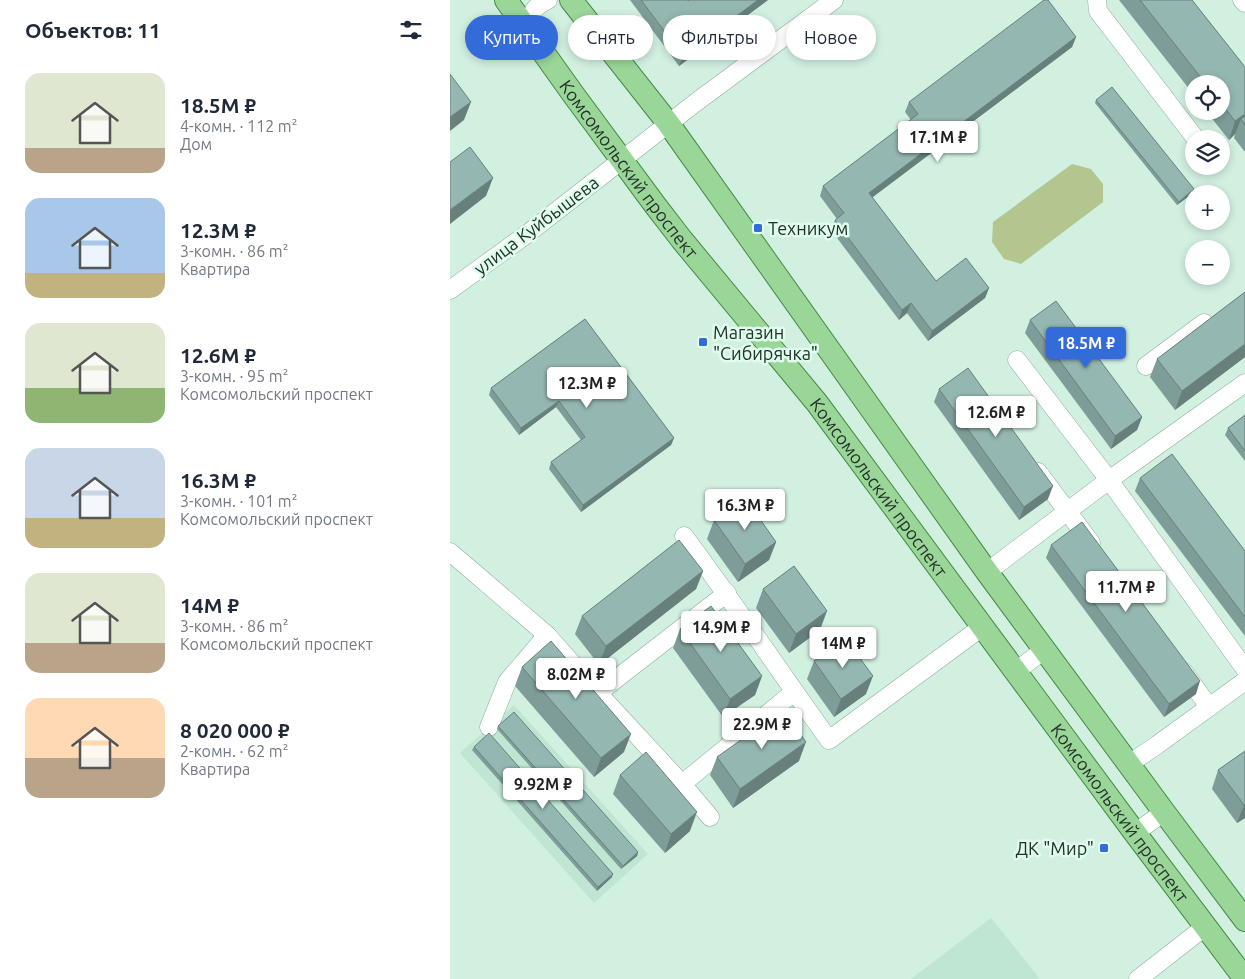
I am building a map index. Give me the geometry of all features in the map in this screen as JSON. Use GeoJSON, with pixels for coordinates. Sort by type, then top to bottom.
{"type":"FeatureCollection","features":[{"type":"Feature","properties":{"kind":"main road","name":"Комсомольский проспект"},"geometry":{"type":"LineString","coordinates":[[506,0],[516,15]]}},
{"type":"Feature","properties":{"kind":"main road","name":"Комсомольский проспект"},"geometry":{"type":"LineString","coordinates":[[568,1],[668,123],[987,572],[1245,920]]}},
{"type":"Feature","properties":{"kind":"main road","name":"Комсомольский проспект"},"geometry":{"type":"LineString","coordinates":[[548,60],[682,240],[817,403],[1245,979]]}},
{"type":"Feature","properties":{"kind":"street"},"geometry":{"type":"LineString","coordinates":[[532,15],[540,3],[548,0]]}},
{"type":"Feature","properties":{"kind":"street"},"geometry":{"type":"LineString","coordinates":[[668,123],[833,0]]}},
{"type":"Feature","properties":{"kind":"street"},"geometry":{"type":"LineString","coordinates":[[1097,0],[1098,11],[1189,130]]}},
{"type":"Feature","properties":{"kind":"street"},"geometry":{"type":"LineString","coordinates":[[1242,0],[1245,3]]}},
{"type":"Feature","properties":{"kind":"street","name":"улица Куйбышева"},"geometry":{"type":"LineString","coordinates":[[450,290],[527,234],[668,123]]}},
{"type":"Feature","properties":{"kind":"street"},"geometry":{"type":"LineString","coordinates":[[1146,366],[1214,316]]}},
{"type":"Feature","properties":{"kind":"street"},"geometry":{"type":"LineString","coordinates":[[1017,360],[1109,480],[1245,669]]}},
{"type":"Feature","properties":{"kind":"street"},"geometry":{"type":"LineString","coordinates":[[987,572],[1109,480],[1245,383]]}},
{"type":"Feature","properties":{"kind":"street"},"geometry":{"type":"LineString","coordinates":[[1027,457],[1102,558]]}},
{"type":"Feature","properties":{"kind":"street"},"geometry":{"type":"LineString","coordinates":[[684,536],[829,740],[982,627]]}},
{"type":"Feature","properties":{"kind":"street"},"geometry":{"type":"LineString","coordinates":[[450,552],[548,635],[710,817]]}},
{"type":"Feature","properties":{"kind":"street"},"geometry":{"type":"LineString","coordinates":[[598,693],[726,593]]}},
{"type":"Feature","properties":{"kind":"street"},"geometry":{"type":"LineString","coordinates":[[489,727],[507,682],[548,635]]}},
{"type":"Feature","properties":{"kind":"street"},"geometry":{"type":"LineString","coordinates":[[1016,671],[1044,650]]}},
{"type":"Feature","properties":{"kind":"street"},"geometry":{"type":"LineString","coordinates":[[1175,660],[1209,707]]}},
{"type":"Feature","properties":{"kind":"street"},"geometry":{"type":"LineString","coordinates":[[1129,764],[1245,680]]}},
{"type":"Feature","properties":{"kind":"street"},"geometry":{"type":"LineString","coordinates":[[682,784],[794,692]]}},
{"type":"Feature","properties":{"kind":"street"},"geometry":{"type":"LineString","coordinates":[[1136,834],[1164,812]]}},
{"type":"Feature","properties":{"kind":"street"},"geometry":{"type":"LineString","coordinates":[[1138,979],[1206,926]]}},
{"type":"Feature","properties":{"kind":"shaded area"},"geometry":{"type":"Polygon","coordinates":[[[514,705],[648,854],[594,903],[460,753],[514,705]]]}},
{"type":"Feature","properties":{"kind":"shaded area"},"geometry":{"type":"Polygon","coordinates":[[[991,918],[1040,979],[911,979],[991,918]]]}},
{"type":"Feature","properties":{"kind":"green space"},"geometry":{"type":"Polygon","coordinates":[[[1072,164],[1091,169],[1103,184],[1103,202],[1021,264],[1004,259],[992,242],[993,222],[1072,164]]]}},
{"type":"Feature","properties":{"kind":"building"},"geometry":{"type":"Polygon","coordinates":[[[641,0],[758,0],[738,15],[663,15],[663,29],[641,0]]]}},
{"type":"Feature","properties":{"kind":"building"},"geometry":{"type":"Polygon","coordinates":[[[1044,0],[1048,0],[1076,37],[869,193],[936,281],[966,258],[989,288],[932,331],[911,303],[902,310],[835,220],[844,213],[823,186],[918,114],[909,102],[1044,0]]]}},
{"type":"Feature","properties":{"kind":"building"},"geometry":{"type":"Polygon","coordinates":[[[1140,0],[1192,0],[1245,67],[1245,114],[1235,121],[1230,115],[1230,75],[1199,75],[1140,0]]]}},
{"type":"Feature","properties":{"kind":"building"},"geometry":{"type":"Polygon","coordinates":[[[450,74],[471,102],[450,117],[450,74]]]}},
{"type":"Feature","properties":{"kind":"building"},"geometry":{"type":"Polygon","coordinates":[[[1112,87],[1191,185],[1185,185],[1185,197],[1179,202],[1096,100],[1112,87]]]}},
{"type":"Feature","properties":{"kind":"building"},"geometry":{"type":"Polygon","coordinates":[[[1245,116],[1245,125],[1241,119],[1245,116]]]}},
{"type":"Feature","properties":{"kind":"building"},"geometry":{"type":"Polygon","coordinates":[[[470,147],[493,178],[450,210],[450,162],[470,147]]]}},
{"type":"Feature","properties":{"kind":"building"},"geometry":{"type":"Polygon","coordinates":[[[1245,292],[1245,344],[1182,391],[1157,359],[1245,292]]]}},
{"type":"Feature","properties":{"kind":"building"},"geometry":{"type":"Polygon","coordinates":[[[1056,301],[1142,417],[1115,436],[1030,320],[1056,301]]]}},
{"type":"Feature","properties":{"kind":"building"},"geometry":{"type":"Polygon","coordinates":[[[585,319],[674,438],[583,505],[551,462],[585,437],[559,401],[521,428],[491,388],[585,319]]]}},
{"type":"Feature","properties":{"kind":"building"},"geometry":{"type":"Polygon","coordinates":[[[968,368],[1053,486],[1024,507],[939,389],[968,368]]]}},
{"type":"Feature","properties":{"kind":"building"},"geometry":{"type":"Polygon","coordinates":[[[1245,415],[1245,451],[1228,428],[1245,415]]]}},
{"type":"Feature","properties":{"kind":"building"},"geometry":{"type":"Polygon","coordinates":[[[1172,454],[1245,551],[1245,617],[1140,478],[1172,454]]]}},
{"type":"Feature","properties":{"kind":"building"},"geometry":{"type":"Polygon","coordinates":[[[745,498],[776,542],[745,564],[714,520],[745,498]]]}},
{"type":"Feature","properties":{"kind":"building"},"geometry":{"type":"Polygon","coordinates":[[[1082,522],[1200,681],[1169,704],[1051,545],[1082,522]]]}},
{"type":"Feature","properties":{"kind":"building"},"geometry":{"type":"Polygon","coordinates":[[[679,540],[703,571],[606,646],[582,616],[679,540]]]}},
{"type":"Feature","properties":{"kind":"building"},"geometry":{"type":"Polygon","coordinates":[[[794,566],[827,611],[796,634],[763,589],[794,566]]]}},
{"type":"Feature","properties":{"kind":"building"},"geometry":{"type":"Polygon","coordinates":[[[711,606],[762,676],[730,699],[680,629],[711,606]]]}},
{"type":"Feature","properties":{"kind":"building"},"geometry":{"type":"Polygon","coordinates":[[[845,638],[873,676],[841,699],[814,661],[845,638]]]}},
{"type":"Feature","properties":{"kind":"building"},"geometry":{"type":"Polygon","coordinates":[[[551,641],[631,734],[601,758],[522,667],[551,641]]]}},
{"type":"Feature","properties":{"kind":"building"},"geometry":{"type":"Polygon","coordinates":[[[783,710],[806,742],[740,789],[717,757],[783,710]]]}},
{"type":"Feature","properties":{"kind":"building"},"geometry":{"type":"Polygon","coordinates":[[[514,712],[638,852],[623,866],[498,726],[514,712]]]}},
{"type":"Feature","properties":{"kind":"building"},"geometry":{"type":"Polygon","coordinates":[[[489,733],[613,874],[598,887],[474,747],[489,733]]]}},
{"type":"Feature","properties":{"kind":"building"},"geometry":{"type":"Polygon","coordinates":[[[1245,751],[1245,804],[1244,805],[1218,770],[1245,751]]]}},
{"type":"Feature","properties":{"kind":"building"},"geometry":{"type":"Polygon","coordinates":[[[646,752],[697,812],[671,834],[620,775],[646,752]]]}},
{"type":"Feature","properties":{"kind":"place","name":"Техникум"},"geometry":{"type":"Point","coordinates":[758,228]}},
{"type":"Feature","properties":{"kind":"place","name":"Магазин \"Сибирячка\""},"geometry":{"type":"Point","coordinates":[703,342]}},
{"type":"Feature","properties":{"kind":"place","name":"ДК \"Мир\""},"geometry":{"type":"Point","coordinates":[1104,848]}}]}
